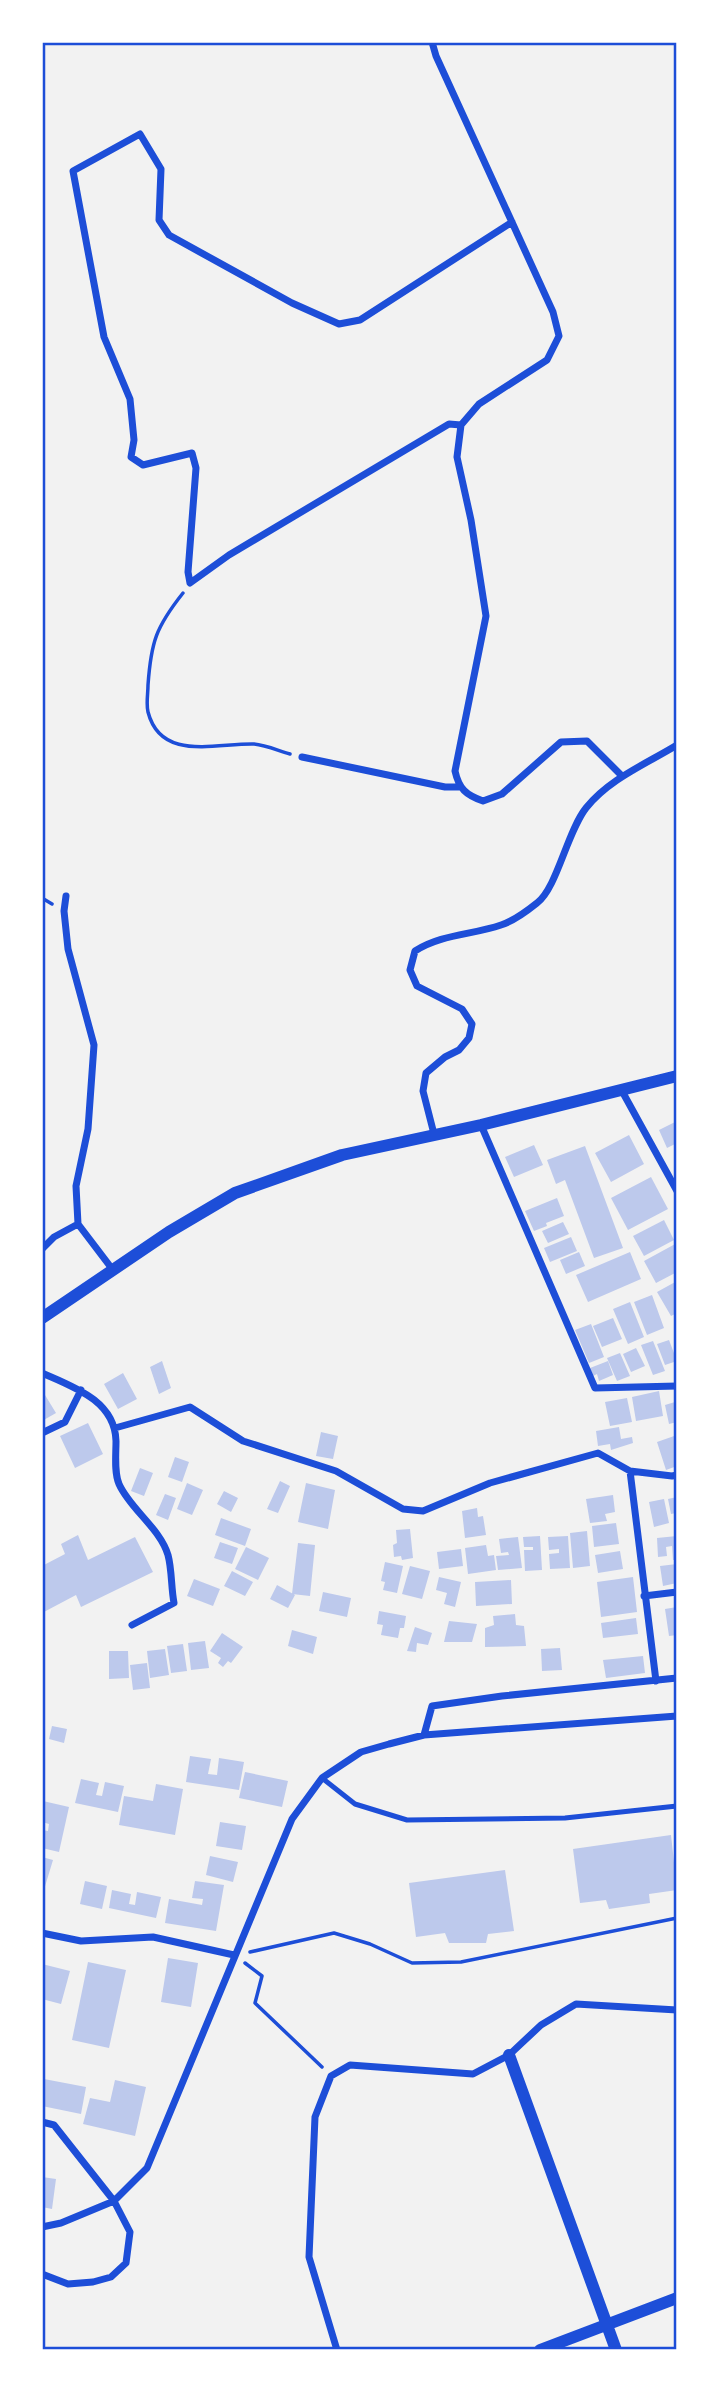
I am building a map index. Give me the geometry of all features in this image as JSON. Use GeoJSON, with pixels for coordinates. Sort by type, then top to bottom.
{"type":"FeatureCollection","features":[{"type":"Feature","properties":{"kind":"street"},"geometry":{"type":"LineString","coordinates":[[432,42],[553,312],[559,336],[547,359],[479,404],[461,425],[457,457],[471,520],[486,616],[455,771],[459,787],[470,796],[483,801],[502,794],[561,742],[587,741],[622,776]]}},
{"type":"Feature","properties":{"kind":"street"},"geometry":{"type":"LineString","coordinates":[[461,425],[449,424],[229,555],[191,583],[188,572],[196,468],[192,453],[143,466],[131,457],[134,440],[130,399],[104,337],[73,171],[140,134],[161,169],[159,220],[169,235],[292,303],[339,324],[360,320],[512,222]]}},
{"type":"Feature","properties":{"kind":"street"},"geometry":{"type":"LineString","coordinates":[[434,1134],[423,1091],[426,1073],[445,1057],[459,1050],[469,1038],[472,1024],[462,1009],[417,986],[410,970],[415,951],[430,941],[503,925],[541,901],[567,842],[586,808],[622,776],[677,745]]}},
{"type":"Feature","properties":{"kind":"street"},"geometry":{"type":"LineString","coordinates":[[302,757],[445,787],[459,787]]}},
{"type":"Feature","properties":{"kind":"street"},"geometry":{"type":"LineString","coordinates":[[66,896],[64,911],[68,949],[94,1045],[88,1129],[76,1186],[78,1224],[113,1270]]}},
{"type":"Feature","properties":{"kind":"street"},"geometry":{"type":"LineString","coordinates":[[42,1318],[169,1232],[235,1193],[342,1155],[481,1125],[677,1076]]}},
{"type":"Feature","properties":{"kind":"street"},"geometry":{"type":"LineString","coordinates":[[622,1091],[677,1191]]}},
{"type":"Feature","properties":{"kind":"street"},"geometry":{"type":"LineString","coordinates":[[481,1125],[595,1388],[677,1386]]}},
{"type":"Feature","properties":{"kind":"street"},"geometry":{"type":"LineString","coordinates":[[42,1249],[54,1237],[78,1224]]}},
{"type":"Feature","properties":{"kind":"street"},"geometry":{"type":"LineString","coordinates":[[42,1373],[81,1390],[104,1408],[116,1428],[117,1482],[168,1554],[174,1603],[132,1625]]}},
{"type":"Feature","properties":{"kind":"street"},"geometry":{"type":"LineString","coordinates":[[42,1433],[65,1422],[81,1390]]}},
{"type":"Feature","properties":{"kind":"street"},"geometry":{"type":"LineString","coordinates":[[116,1428],[190,1407],[243,1441],[336,1471],[403,1509],[423,1511],[490,1483],[598,1453],[630,1471],[677,1475]]}},
{"type":"Feature","properties":{"kind":"street"},"geometry":{"type":"LineString","coordinates":[[630,1471],[656,1681]]}},
{"type":"Feature","properties":{"kind":"street"},"geometry":{"type":"LineString","coordinates":[[644,1596],[677,1592]]}},
{"type":"Feature","properties":{"kind":"street"},"geometry":{"type":"LineString","coordinates":[[424,1735],[432,1706],[677,1678]]}},
{"type":"Feature","properties":{"kind":"street"},"geometry":{"type":"LineString","coordinates":[[42,2227],[61,2223],[114,2201],[147,2168],[292,1819],[322,1778],[361,1752],[424,1735],[677,1716]]}},
{"type":"Feature","properties":{"kind":"street"},"geometry":{"type":"LineString","coordinates":[[42,1933],[81,1941],[153,1937],[234,1955]]}},
{"type":"Feature","properties":{"kind":"street"},"geometry":{"type":"LineString","coordinates":[[337,2350],[309,2257],[315,2117],[331,2076],[349,2065],[473,2074],[509,2055],[541,2025],[576,2004],[677,2010]]}},
{"type":"Feature","properties":{"kind":"street"},"geometry":{"type":"LineString","coordinates":[[509,2055],[616,2350]]}},
{"type":"Feature","properties":{"kind":"street"},"geometry":{"type":"LineString","coordinates":[[42,2122],[54,2125],[114,2201],[131,2232],[126,2263],[111,2277],[68,2284],[42,2274]]}},
{"type":"Feature","properties":{"kind":"street"},"geometry":{"type":"LineString","coordinates":[[540,2350],[677,2298]]}},
{"type":"Feature","properties":{"kind":"lane"},"geometry":{"type":"LineString","coordinates":[[322,1778],[355,1804],[407,1820],[565,1818],[677,1806]]}},
{"type":"Feature","properties":{"kind":"path"},"geometry":{"type":"LineString","coordinates":[[191,583],[165,615],[150,654],[147,711],[158,734],[166,741],[197,747],[256,744],[302,757]]}},
{"type":"Feature","properties":{"kind":"path"},"geometry":{"type":"LineString","coordinates":[[234,1955],[334,1933],[370,1944],[412,1963],[461,1962],[677,1918]]}},
{"type":"Feature","properties":{"kind":"path"},"geometry":{"type":"LineString","coordinates":[[234,1955],[262,1976],[255,2003],[331,2076]]}},
{"type":"Feature","properties":{"kind":"building"},"geometry":{"type":"Polygon","coordinates":[[[677,1121],[677,1143],[667,1148],[659,1130],[677,1121]]]}},
{"type":"Feature","properties":{"kind":"building"},"geometry":{"type":"Polygon","coordinates":[[[629,1135],[644,1164],[611,1182],[595,1153],[629,1135]]]}},
{"type":"Feature","properties":{"kind":"building"},"geometry":{"type":"Polygon","coordinates":[[[534,1145],[543,1165],[514,1177],[505,1157],[534,1145]]]}},
{"type":"Feature","properties":{"kind":"building"},"geometry":{"type":"Polygon","coordinates":[[[585,1146],[623,1248],[594,1258],[565,1180],[556,1184],[547,1160],[585,1146]]]}},
{"type":"Feature","properties":{"kind":"building"},"geometry":{"type":"Polygon","coordinates":[[[651,1177],[668,1209],[628,1230],[611,1198],[651,1177]]]}},
{"type":"Feature","properties":{"kind":"building"},"geometry":{"type":"Polygon","coordinates":[[[557,1198],[564,1216],[534,1231],[525,1211],[557,1198]]]}},
{"type":"Feature","properties":{"kind":"building"},"geometry":{"type":"Polygon","coordinates":[[[664,1220],[674,1240],[644,1256],[633,1236],[664,1220]]]}},
{"type":"Feature","properties":{"kind":"building"},"geometry":{"type":"Polygon","coordinates":[[[563,1222],[569,1234],[548,1243],[542,1231],[563,1222]]]}},
{"type":"Feature","properties":{"kind":"building"},"geometry":{"type":"Polygon","coordinates":[[[571,1237],[577,1251],[550,1262],[544,1248],[571,1237]]]}},
{"type":"Feature","properties":{"kind":"building"},"geometry":{"type":"Polygon","coordinates":[[[677,1243],[677,1272],[656,1283],[644,1261],[677,1243]]]}},
{"type":"Feature","properties":{"kind":"building"},"geometry":{"type":"Polygon","coordinates":[[[579,1252],[585,1266],[566,1274],[560,1260],[579,1252]]]}},
{"type":"Feature","properties":{"kind":"building"},"geometry":{"type":"Polygon","coordinates":[[[630,1252],[641,1279],[588,1302],[576,1275],[630,1252]]]}},
{"type":"Feature","properties":{"kind":"building"},"geometry":{"type":"Polygon","coordinates":[[[677,1281],[677,1313],[671,1316],[657,1292],[677,1281]]]}},
{"type":"Feature","properties":{"kind":"building"},"geometry":{"type":"Polygon","coordinates":[[[652,1295],[664,1328],[647,1335],[634,1302],[652,1295]]]}},
{"type":"Feature","properties":{"kind":"building"},"geometry":{"type":"Polygon","coordinates":[[[630,1302],[644,1337],[628,1344],[613,1309],[630,1302]]]}},
{"type":"Feature","properties":{"kind":"building"},"geometry":{"type":"Polygon","coordinates":[[[613,1318],[622,1339],[602,1347],[593,1326],[613,1318]]]}},
{"type":"Feature","properties":{"kind":"building"},"geometry":{"type":"Polygon","coordinates":[[[591,1324],[604,1357],[589,1363],[575,1330],[591,1324]]]}},
{"type":"Feature","properties":{"kind":"building"},"geometry":{"type":"Polygon","coordinates":[[[669,1340],[677,1361],[665,1365],[657,1344],[669,1340]]]}},
{"type":"Feature","properties":{"kind":"building"},"geometry":{"type":"Polygon","coordinates":[[[653,1341],[665,1371],[653,1375],[641,1345],[653,1341]]]}},
{"type":"Feature","properties":{"kind":"building"},"geometry":{"type":"Polygon","coordinates":[[[636,1348],[645,1366],[631,1372],[623,1354],[636,1348]]]}},
{"type":"Feature","properties":{"kind":"building"},"geometry":{"type":"Polygon","coordinates":[[[620,1353],[630,1376],[617,1381],[607,1358],[620,1353]]]}},
{"type":"Feature","properties":{"kind":"building"},"geometry":{"type":"Polygon","coordinates":[[[162,1361],[171,1388],[159,1394],[150,1367],[162,1361]]]}},
{"type":"Feature","properties":{"kind":"building"},"geometry":{"type":"Polygon","coordinates":[[[608,1361],[613,1375],[599,1381],[597,1374],[593,1376],[590,1368],[608,1361]]]}},
{"type":"Feature","properties":{"kind":"building"},"geometry":{"type":"Polygon","coordinates":[[[123,1373],[137,1399],[118,1409],[104,1384],[123,1373]]]}},
{"type":"Feature","properties":{"kind":"building"},"geometry":{"type":"Polygon","coordinates":[[[659,1391],[663,1416],[636,1421],[632,1397],[659,1391]]]}},
{"type":"Feature","properties":{"kind":"building"},"geometry":{"type":"Polygon","coordinates":[[[45,1395],[56,1413],[42,1421],[42,1396],[45,1395]]]}},
{"type":"Feature","properties":{"kind":"building"},"geometry":{"type":"Polygon","coordinates":[[[627,1398],[632,1422],[610,1426],[605,1402],[627,1398]]]}},
{"type":"Feature","properties":{"kind":"building"},"geometry":{"type":"Polygon","coordinates":[[[675,1402],[677,1422],[669,1424],[665,1405],[675,1402]]]}},
{"type":"Feature","properties":{"kind":"building"},"geometry":{"type":"Polygon","coordinates":[[[88,1423],[103,1454],[75,1468],[60,1436],[88,1423]]]}},
{"type":"Feature","properties":{"kind":"building"},"geometry":{"type":"Polygon","coordinates":[[[619,1427],[621,1439],[632,1437],[633,1443],[611,1450],[610,1444],[598,1446],[596,1431],[619,1427]]]}},
{"type":"Feature","properties":{"kind":"building"},"geometry":{"type":"Polygon","coordinates":[[[321,1432],[338,1436],[333,1459],[316,1456],[321,1432]]]}},
{"type":"Feature","properties":{"kind":"building"},"geometry":{"type":"Polygon","coordinates":[[[677,1435],[677,1466],[666,1470],[657,1442],[677,1435]]]}},
{"type":"Feature","properties":{"kind":"building"},"geometry":{"type":"Polygon","coordinates":[[[175,1457],[189,1462],[182,1482],[168,1477],[175,1457]]]}},
{"type":"Feature","properties":{"kind":"building"},"geometry":{"type":"Polygon","coordinates":[[[140,1468],[153,1473],[144,1496],[131,1491],[140,1468]]]}},
{"type":"Feature","properties":{"kind":"building"},"geometry":{"type":"Polygon","coordinates":[[[280,1481],[290,1486],[278,1513],[267,1509],[280,1481]]]}},
{"type":"Feature","properties":{"kind":"building"},"geometry":{"type":"Polygon","coordinates":[[[187,1483],[203,1490],[192,1515],[177,1509],[187,1483]]]}},
{"type":"Feature","properties":{"kind":"building"},"geometry":{"type":"Polygon","coordinates":[[[306,1483],[335,1490],[328,1529],[298,1522],[306,1483]]]}},
{"type":"Feature","properties":{"kind":"building"},"geometry":{"type":"Polygon","coordinates":[[[224,1491],[238,1498],[231,1512],[217,1504],[224,1491]]]}},
{"type":"Feature","properties":{"kind":"building"},"geometry":{"type":"Polygon","coordinates":[[[165,1494],[176,1498],[168,1520],[156,1515],[165,1494]]]}},
{"type":"Feature","properties":{"kind":"building"},"geometry":{"type":"Polygon","coordinates":[[[613,1495],[615,1512],[605,1514],[607,1521],[590,1523],[586,1499],[613,1495]]]}},
{"type":"Feature","properties":{"kind":"building"},"geometry":{"type":"Polygon","coordinates":[[[677,1497],[676,1513],[671,1514],[668,1499],[677,1497]]]}},
{"type":"Feature","properties":{"kind":"building"},"geometry":{"type":"Polygon","coordinates":[[[664,1499],[669,1523],[654,1527],[649,1502],[664,1499]]]}},
{"type":"Feature","properties":{"kind":"building"},"geometry":{"type":"Polygon","coordinates":[[[477,1508],[478,1517],[483,1516],[486,1535],[465,1538],[462,1511],[477,1508]]]}},
{"type":"Feature","properties":{"kind":"building"},"geometry":{"type":"Polygon","coordinates":[[[221,1518],[251,1529],[245,1546],[215,1535],[221,1518]]]}},
{"type":"Feature","properties":{"kind":"building"},"geometry":{"type":"Polygon","coordinates":[[[616,1523],[619,1544],[594,1547],[592,1526],[616,1523]]]}},
{"type":"Feature","properties":{"kind":"building"},"geometry":{"type":"Polygon","coordinates":[[[410,1529],[413,1558],[402,1560],[401,1556],[394,1557],[396,1530],[410,1529]]]}},
{"type":"Feature","properties":{"kind":"building"},"geometry":{"type":"Polygon","coordinates":[[[587,1531],[590,1566],[573,1568],[570,1533],[587,1531]]]}},
{"type":"Feature","properties":{"kind":"building"},"geometry":{"type":"Polygon","coordinates":[[[78,1535],[88,1560],[135,1537],[153,1572],[81,1607],[76,1595],[42,1613],[42,1566],[65,1554],[61,1544],[78,1535]]]}},
{"type":"Feature","properties":{"kind":"building"},"geometry":{"type":"Polygon","coordinates":[[[540,1536],[542,1570],[525,1571],[524,1550],[533,1550],[533,1547],[524,1547],[523,1537],[540,1536]]]}},
{"type":"Feature","properties":{"kind":"building"},"geometry":{"type":"Polygon","coordinates":[[[568,1536],[570,1568],[550,1569],[549,1554],[559,1553],[559,1549],[549,1550],[548,1537],[568,1536]]]}},
{"type":"Feature","properties":{"kind":"building"},"geometry":{"type":"Polygon","coordinates":[[[677,1536],[677,1560],[673,1560],[672,1546],[666,1547],[667,1556],[658,1557],[657,1538],[677,1536]]]}},
{"type":"Feature","properties":{"kind":"building"},"geometry":{"type":"Polygon","coordinates":[[[518,1537],[522,1568],[498,1570],[496,1556],[509,1555],[508,1552],[501,1553],[499,1539],[518,1537]]]}},
{"type":"Feature","properties":{"kind":"building"},"geometry":{"type":"Polygon","coordinates":[[[220,1542],[238,1548],[232,1564],[214,1558],[220,1542]]]}},
{"type":"Feature","properties":{"kind":"building"},"geometry":{"type":"Polygon","coordinates":[[[298,1543],[315,1545],[310,1596],[292,1594],[298,1543]]]}},
{"type":"Feature","properties":{"kind":"building"},"geometry":{"type":"Polygon","coordinates":[[[486,1545],[488,1556],[494,1555],[496,1570],[468,1574],[465,1548],[486,1545]]]}},
{"type":"Feature","properties":{"kind":"building"},"geometry":{"type":"Polygon","coordinates":[[[246,1547],[269,1558],[258,1580],[235,1569],[246,1547]]]}},
{"type":"Feature","properties":{"kind":"building"},"geometry":{"type":"Polygon","coordinates":[[[461,1549],[463,1566],[439,1569],[437,1552],[461,1549]]]}},
{"type":"Feature","properties":{"kind":"building"},"geometry":{"type":"Polygon","coordinates":[[[620,1551],[623,1569],[598,1573],[595,1555],[620,1551]]]}},
{"type":"Feature","properties":{"kind":"building"},"geometry":{"type":"Polygon","coordinates":[[[385,1562],[403,1566],[397,1593],[383,1590],[385,1582],[381,1581],[385,1562]]]}},
{"type":"Feature","properties":{"kind":"building"},"geometry":{"type":"Polygon","coordinates":[[[677,1564],[677,1583],[663,1586],[660,1566],[677,1564]]]}},
{"type":"Feature","properties":{"kind":"building"},"geometry":{"type":"Polygon","coordinates":[[[410,1566],[430,1571],[422,1599],[402,1594],[410,1566]]]}},
{"type":"Feature","properties":{"kind":"building"},"geometry":{"type":"Polygon","coordinates":[[[232,1571],[253,1582],[245,1596],[224,1586],[232,1571]]]}},
{"type":"Feature","properties":{"kind":"building"},"geometry":{"type":"Polygon","coordinates":[[[439,1577],[461,1582],[455,1607],[444,1604],[447,1593],[436,1590],[439,1577]]]}},
{"type":"Feature","properties":{"kind":"building"},"geometry":{"type":"Polygon","coordinates":[[[633,1577],[637,1612],[601,1617],[597,1582],[633,1577]]]}},
{"type":"Feature","properties":{"kind":"building"},"geometry":{"type":"Polygon","coordinates":[[[194,1579],[220,1589],[213,1606],[187,1596],[194,1579]]]}},
{"type":"Feature","properties":{"kind":"building"},"geometry":{"type":"Polygon","coordinates":[[[511,1580],[512,1604],[476,1606],[475,1582],[511,1580]]]}},
{"type":"Feature","properties":{"kind":"building"},"geometry":{"type":"Polygon","coordinates":[[[277,1585],[295,1595],[288,1608],[270,1599],[277,1585]]]}},
{"type":"Feature","properties":{"kind":"building"},"geometry":{"type":"Polygon","coordinates":[[[323,1592],[351,1598],[347,1617],[319,1611],[323,1592]]]}},
{"type":"Feature","properties":{"kind":"building"},"geometry":{"type":"Polygon","coordinates":[[[677,1607],[677,1635],[669,1636],[665,1609],[677,1607]]]}},
{"type":"Feature","properties":{"kind":"building"},"geometry":{"type":"Polygon","coordinates":[[[379,1611],[406,1616],[404,1628],[400,1628],[398,1638],[381,1635],[383,1625],[377,1624],[379,1611]]]}},
{"type":"Feature","properties":{"kind":"building"},"geometry":{"type":"Polygon","coordinates":[[[515,1614],[516,1625],[524,1626],[526,1646],[485,1647],[485,1628],[494,1625],[493,1616],[515,1614]]]}},
{"type":"Feature","properties":{"kind":"building"},"geometry":{"type":"Polygon","coordinates":[[[636,1618],[638,1634],[603,1638],[601,1623],[636,1618]]]}},
{"type":"Feature","properties":{"kind":"building"},"geometry":{"type":"Polygon","coordinates":[[[449,1621],[477,1624],[472,1642],[444,1642],[449,1621]]]}},
{"type":"Feature","properties":{"kind":"building"},"geometry":{"type":"Polygon","coordinates":[[[415,1627],[432,1633],[428,1645],[417,1643],[416,1652],[407,1651],[415,1627]]]}},
{"type":"Feature","properties":{"kind":"building"},"geometry":{"type":"Polygon","coordinates":[[[292,1630],[317,1637],[313,1654],[288,1646],[292,1630]]]}},
{"type":"Feature","properties":{"kind":"building"},"geometry":{"type":"Polygon","coordinates":[[[222,1633],[243,1647],[231,1663],[228,1661],[223,1667],[218,1663],[221,1658],[210,1651],[222,1633]]]}},
{"type":"Feature","properties":{"kind":"building"},"geometry":{"type":"Polygon","coordinates":[[[205,1641],[209,1668],[191,1670],[188,1643],[205,1641]]]}},
{"type":"Feature","properties":{"kind":"building"},"geometry":{"type":"Polygon","coordinates":[[[183,1644],[187,1671],[171,1673],[167,1646],[183,1644]]]}},
{"type":"Feature","properties":{"kind":"building"},"geometry":{"type":"Polygon","coordinates":[[[560,1648],[562,1670],[542,1671],[541,1649],[560,1648]]]}},
{"type":"Feature","properties":{"kind":"building"},"geometry":{"type":"Polygon","coordinates":[[[165,1649],[169,1675],[150,1678],[147,1651],[165,1649]]]}},
{"type":"Feature","properties":{"kind":"building"},"geometry":{"type":"Polygon","coordinates":[[[109,1651],[128,1651],[129,1678],[109,1679],[109,1651]]]}},
{"type":"Feature","properties":{"kind":"building"},"geometry":{"type":"Polygon","coordinates":[[[643,1656],[645,1673],[606,1678],[603,1660],[643,1656]]]}},
{"type":"Feature","properties":{"kind":"building"},"geometry":{"type":"Polygon","coordinates":[[[147,1663],[150,1688],[133,1690],[130,1665],[147,1663]]]}},
{"type":"Feature","properties":{"kind":"building"},"geometry":{"type":"Polygon","coordinates":[[[52,1726],[67,1729],[64,1743],[49,1739],[52,1726]]]}},
{"type":"Feature","properties":{"kind":"building"},"geometry":{"type":"Polygon","coordinates":[[[190,1756],[211,1759],[208,1774],[217,1775],[219,1758],[244,1762],[239,1790],[186,1782],[190,1756]]]}},
{"type":"Feature","properties":{"kind":"building"},"geometry":{"type":"Polygon","coordinates":[[[245,1772],[288,1781],[282,1807],[239,1798],[245,1772]]]}},
{"type":"Feature","properties":{"kind":"building"},"geometry":{"type":"Polygon","coordinates":[[[81,1779],[99,1783],[96,1795],[102,1796],[105,1782],[124,1786],[118,1812],[75,1803],[81,1779]]]}},
{"type":"Feature","properties":{"kind":"building"},"geometry":{"type":"Polygon","coordinates":[[[156,1784],[183,1789],[175,1835],[119,1825],[124,1796],[153,1801],[156,1784]]]}},
{"type":"Feature","properties":{"kind":"building"},"geometry":{"type":"Polygon","coordinates":[[[43,1801],[69,1807],[59,1852],[42,1848],[42,1830],[48,1831],[49,1824],[42,1822],[43,1801]]]}},
{"type":"Feature","properties":{"kind":"building"},"geometry":{"type":"Polygon","coordinates":[[[220,1822],[246,1826],[242,1850],[216,1846],[220,1822]]]}},
{"type":"Feature","properties":{"kind":"building"},"geometry":{"type":"Polygon","coordinates":[[[671,1835],[677,1890],[649,1894],[650,1903],[609,1909],[606,1900],[580,1903],[573,1849],[671,1835]]]}},
{"type":"Feature","properties":{"kind":"building"},"geometry":{"type":"Polygon","coordinates":[[[210,1856],[238,1862],[233,1882],[206,1875],[210,1856]]]}},
{"type":"Feature","properties":{"kind":"building"},"geometry":{"type":"Polygon","coordinates":[[[42,1857],[53,1860],[43,1893],[42,1893],[42,1857]]]}},
{"type":"Feature","properties":{"kind":"building"},"geometry":{"type":"Polygon","coordinates":[[[505,1870],[514,1931],[488,1934],[486,1943],[449,1943],[445,1933],[416,1937],[409,1883],[505,1870]]]}},
{"type":"Feature","properties":{"kind":"building"},"geometry":{"type":"Polygon","coordinates":[[[85,1881],[107,1886],[102,1909],[80,1904],[85,1881]]]}},
{"type":"Feature","properties":{"kind":"building"},"geometry":{"type":"Polygon","coordinates":[[[195,1881],[224,1885],[216,1931],[165,1923],[169,1899],[202,1905],[203,1899],[192,1898],[195,1881]]]}},
{"type":"Feature","properties":{"kind":"building"},"geometry":{"type":"Polygon","coordinates":[[[112,1890],[131,1894],[129,1904],[135,1905],[137,1892],[161,1897],[156,1918],[109,1908],[112,1890]]]}},
{"type":"Feature","properties":{"kind":"building"},"geometry":{"type":"Polygon","coordinates":[[[168,1958],[198,1963],[191,2007],[161,2002],[168,1958]]]}},
{"type":"Feature","properties":{"kind":"building"},"geometry":{"type":"Polygon","coordinates":[[[88,1962],[126,1970],[109,2048],[72,2040],[88,1962]]]}},
{"type":"Feature","properties":{"kind":"building"},"geometry":{"type":"Polygon","coordinates":[[[42,1964],[70,1971],[61,2004],[42,1999],[42,1964]]]}},
{"type":"Feature","properties":{"kind":"building"},"geometry":{"type":"Polygon","coordinates":[[[44,2079],[86,2087],[81,2114],[42,2106],[44,2079]]]}},
{"type":"Feature","properties":{"kind":"building"},"geometry":{"type":"Polygon","coordinates":[[[115,2080],[146,2087],[135,2136],[83,2124],[90,2098],[110,2102],[115,2080]]]}},
{"type":"Feature","properties":{"kind":"building"},"geometry":{"type":"Polygon","coordinates":[[[42,2177],[56,2179],[52,2209],[42,2207],[42,2177]]]}}]}
